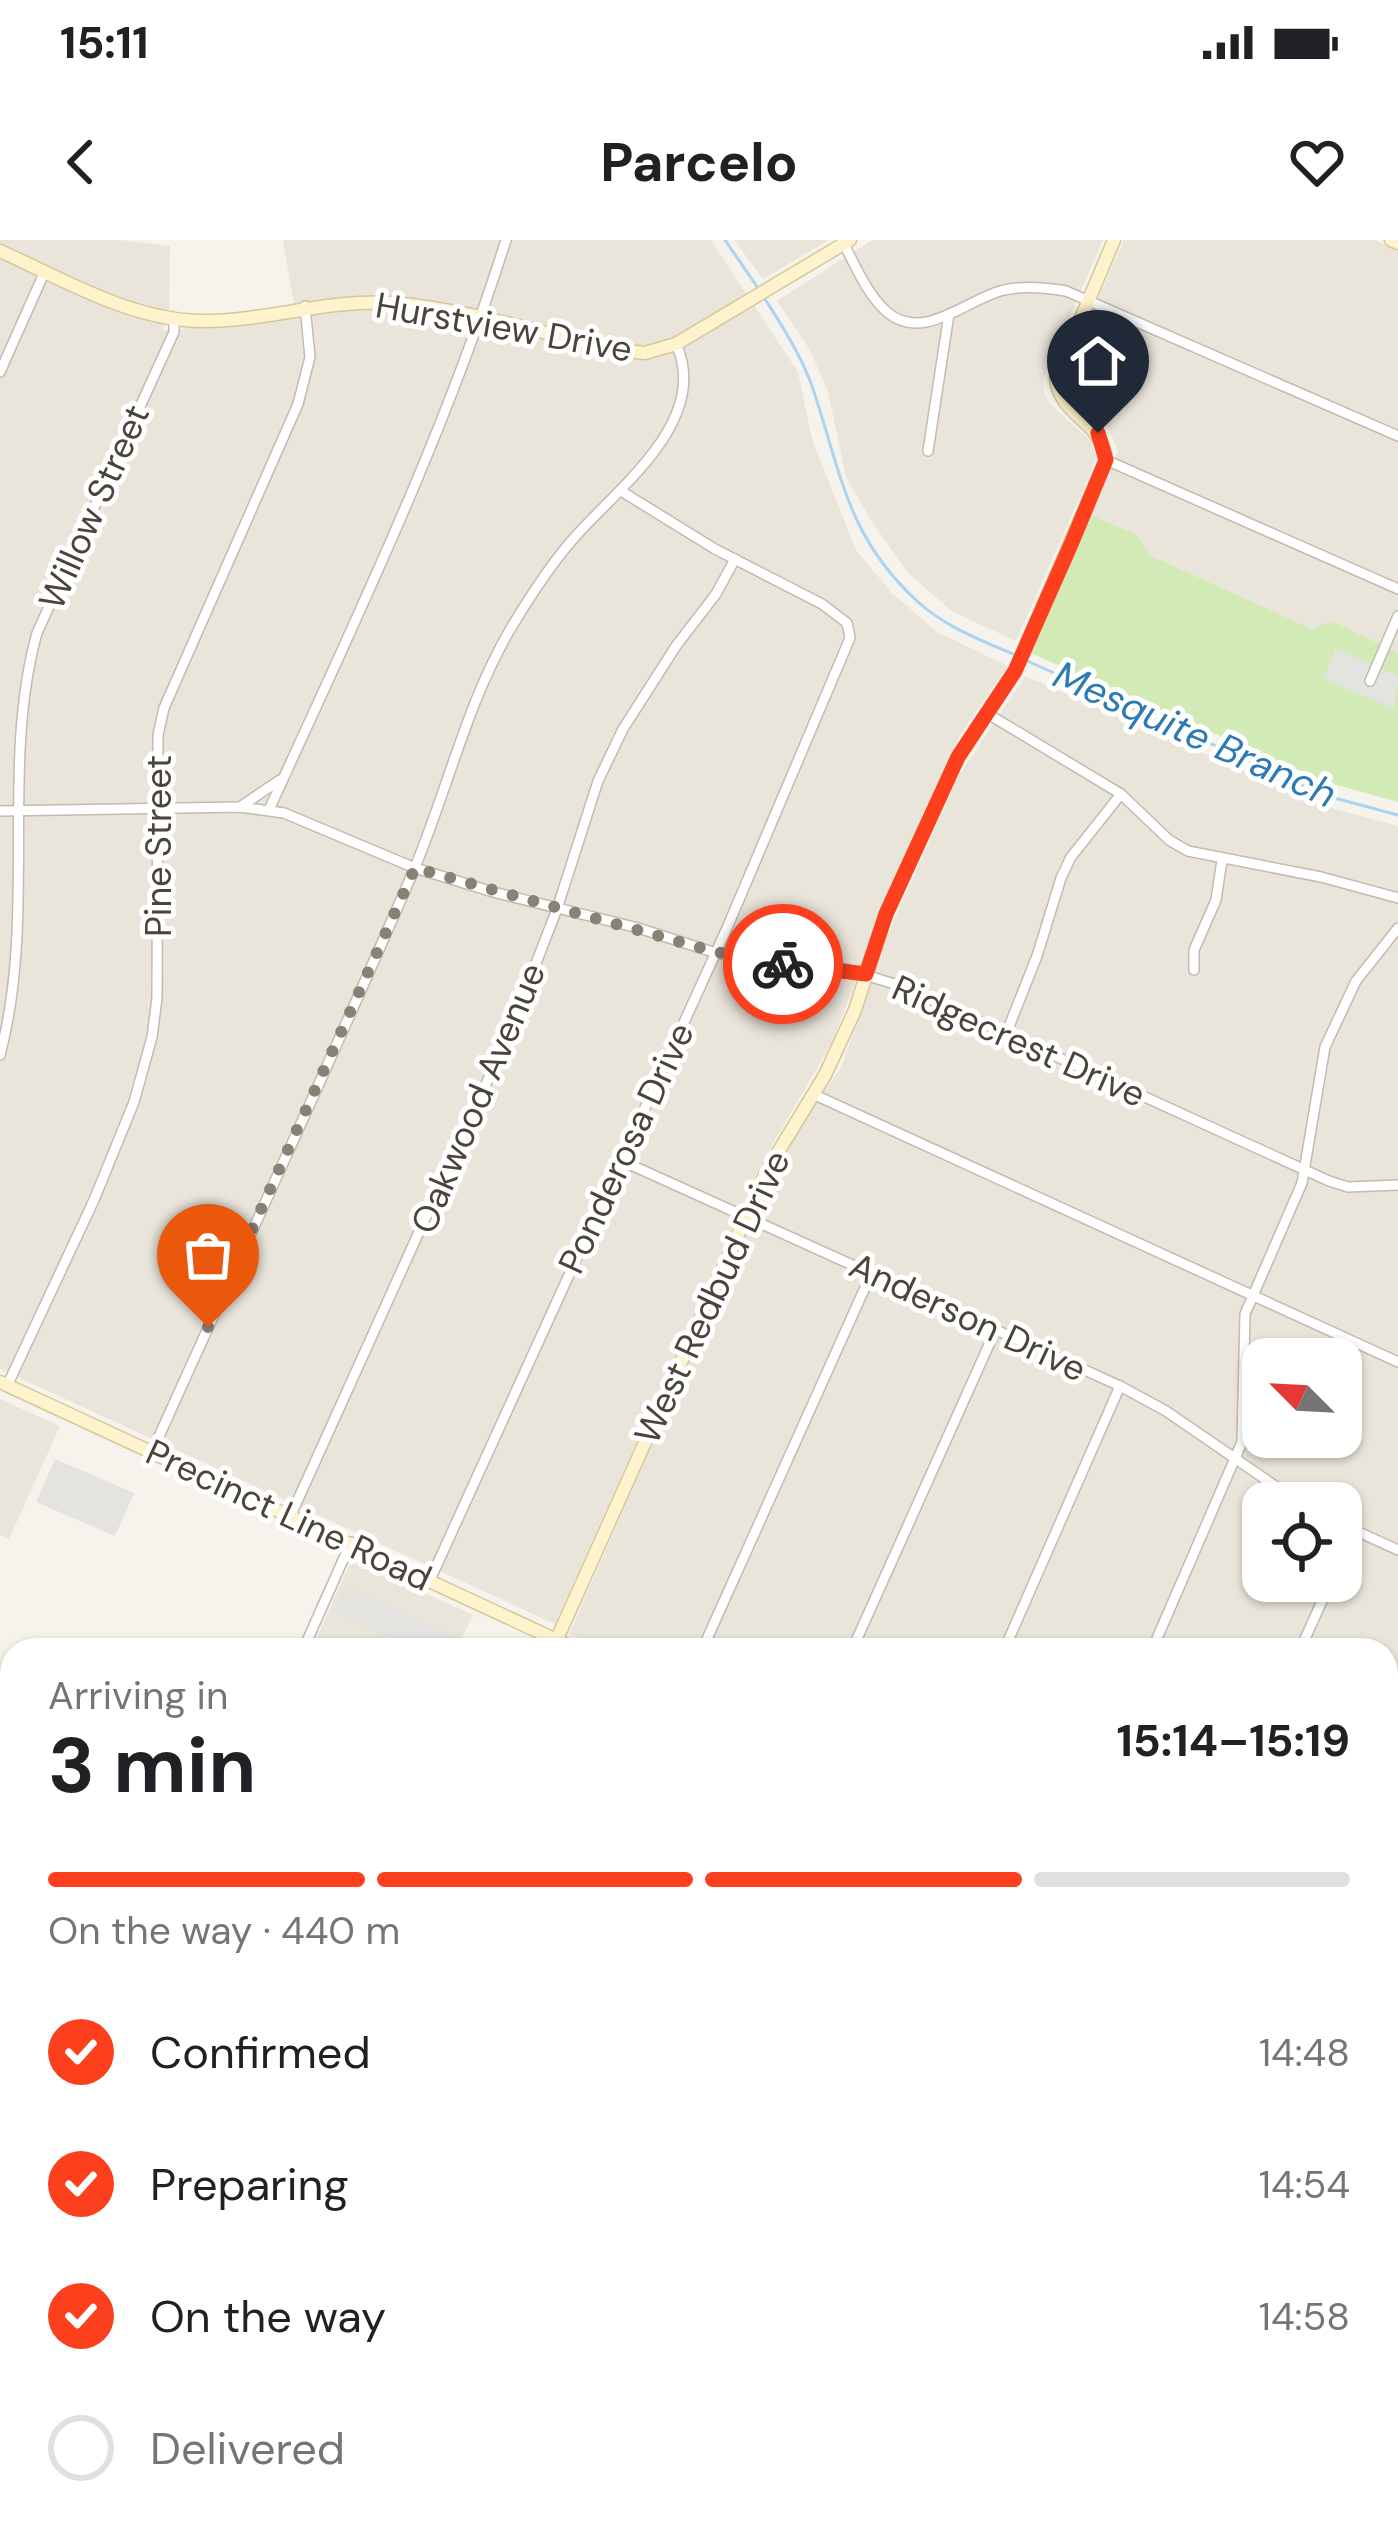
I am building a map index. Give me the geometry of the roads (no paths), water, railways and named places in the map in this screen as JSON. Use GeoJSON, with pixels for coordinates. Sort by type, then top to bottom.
{"type":"FeatureCollection","features":[{"type":"Feature","properties":{"kind":"street"},"geometry":{"type":"LineString","coordinates":[[268,810],[394,536],[481,319],[506,240]]}},
{"type":"Feature","properties":{"kind":"street"},"geometry":{"type":"LineString","coordinates":[[1114,240],[1058,367],[1057,392],[1069,411],[1098,433],[1106,460],[1398,589]]}},
{"type":"Feature","properties":{"kind":"street"},"geometry":{"type":"LineString","coordinates":[[845,241],[889,314],[912,324],[949,314],[1000,291],[1066,291],[1398,436]]}},
{"type":"Feature","properties":{"kind":"street","name":"Hurstview Drive"},"geometry":{"type":"LineString","coordinates":[[0,251],[118,305],[174,319],[225,320],[305,307],[394,303],[636,353],[676,344],[845,241]]}},
{"type":"Feature","properties":{"kind":"street"},"geometry":{"type":"LineString","coordinates":[[0,372],[45,271]]}},
{"type":"Feature","properties":{"kind":"street","name":"Pine Street"},"geometry":{"type":"LineString","coordinates":[[4,1384],[94,1200],[145,1065],[157,998],[158,735],[164,708],[298,404],[310,357],[305,307]]}},
{"type":"Feature","properties":{"kind":"street"},"geometry":{"type":"LineString","coordinates":[[928,452],[949,314]]}},
{"type":"Feature","properties":{"kind":"street","name":"Willow Street"},"geometry":{"type":"LineString","coordinates":[[0,1055],[15,946],[13,723],[29,655],[173,332],[174,319]]}},
{"type":"Feature","properties":{"kind":"street"},"geometry":{"type":"LineString","coordinates":[[152,1452],[415,868],[510,629],[572,540],[621,491],[679,412],[686,386],[684,361],[676,344]]}},
{"type":"Feature","properties":{"kind":"street","name":"West Redbud Drive"},"geometry":{"type":"LineString","coordinates":[[558,1638],[747,1216],[784,1139],[815,1095],[855,1010],[886,914],[949,777],[1015,671],[1106,460]]}},
{"type":"Feature","properties":{"kind":"street","name":"Ponderosa Drive"},"geometry":{"type":"LineString","coordinates":[[430,1580],[716,952],[850,638],[847,623],[822,604],[735,560],[621,491]]}},
{"type":"Feature","properties":{"kind":"street","name":"Oakwood Avenue"},"geometry":{"type":"LineString","coordinates":[[291,1515],[509,1033],[557,909],[577,837],[623,729],[735,560]]}},
{"type":"Feature","properties":{"kind":"street"},"geometry":{"type":"LineString","coordinates":[[1370,680],[1398,616]]}},
{"type":"Feature","properties":{"kind":"street"},"geometry":{"type":"LineString","coordinates":[[988,714],[1121,794],[1169,840],[1188,851],[1398,898]]}},
{"type":"Feature","properties":{"kind":"street"},"geometry":{"type":"LineString","coordinates":[[240,807],[284,776]]}},
{"type":"Feature","properties":{"kind":"street"},"geometry":{"type":"LineString","coordinates":[[1006,1034],[1071,857],[1121,794]]}},
{"type":"Feature","properties":{"kind":"street","name":"Ridgecrest Drive"},"geometry":{"type":"LineString","coordinates":[[0,811],[268,810],[315,824],[415,868],[557,909],[750,960],[866,974],[904,987],[1306,1171],[1348,1187],[1398,1185]]}},
{"type":"Feature","properties":{"kind":"street"},"geometry":{"type":"LineString","coordinates":[[1194,970],[1194,950],[1216,900],[1222,860]]}},
{"type":"Feature","properties":{"kind":"street"},"geometry":{"type":"LineString","coordinates":[[1157,1638],[1245,1428],[1242,1332],[1252,1296],[1306,1171],[1318,1081],[1333,1023],[1356,981],[1398,928]]}},
{"type":"Feature","properties":{"kind":"street"},"geometry":{"type":"LineString","coordinates":[[815,1095],[1398,1362]]}},
{"type":"Feature","properties":{"kind":"street","name":"Anderson Drive"},"geometry":{"type":"LineString","coordinates":[[620,1160],[1120,1387],[1166,1411],[1268,1482]]}},
{"type":"Feature","properties":{"kind":"street"},"geometry":{"type":"LineString","coordinates":[[707,1638],[872,1273]]}},
{"type":"Feature","properties":{"kind":"street"},"geometry":{"type":"LineString","coordinates":[[857,1638],[995,1329]]}},
{"type":"Feature","properties":{"kind":"street","name":"Precinct Line Road"},"geometry":{"type":"LineString","coordinates":[[4,1384],[351,1542],[542,1638]]}},
{"type":"Feature","properties":{"kind":"street"},"geometry":{"type":"LineString","coordinates":[[1009,1638],[1120,1387]]}},
{"type":"Feature","properties":{"kind":"street"},"geometry":{"type":"LineString","coordinates":[[1362,1534],[1398,1550]]}},
{"type":"Feature","properties":{"kind":"street"},"geometry":{"type":"LineString","coordinates":[[308,1638],[351,1542]]}},
{"type":"Feature","properties":{"kind":"street"},"geometry":{"type":"LineString","coordinates":[[1305,1638],[1322,1602]]}},
{"type":"Feature","properties":{"kind":"waterway","name":"Mesquite Branch"},"geometry":{"type":"LineString","coordinates":[[725,240],[758,288]]}},
{"type":"Feature","properties":{"kind":"waterway","name":"Mesquite Branch"},"geometry":{"type":"LineString","coordinates":[[763,296],[807,374],[849,501],[875,552],[928,610],[1015,655]]}},
{"type":"Feature","properties":{"kind":"waterway","name":"Mesquite Branch"},"geometry":{"type":"LineString","coordinates":[[1023,659],[1327,796],[1398,815]]}}]}
